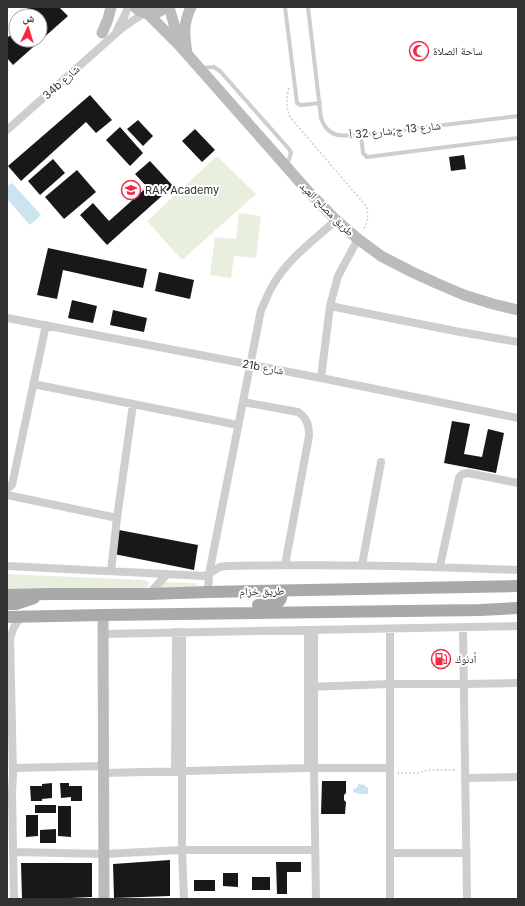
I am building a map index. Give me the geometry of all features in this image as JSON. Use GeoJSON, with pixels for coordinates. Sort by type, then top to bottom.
{"type":"FeatureCollection","features":[{"type":"Feature","properties":{"kind":"main road","name":"طريق خزام"},"geometry":{"type":"LineString","coordinates":[[7,594],[149,594],[518,586]]}},
{"type":"Feature","properties":{"kind":"main road"},"geometry":{"type":"LineString","coordinates":[[218,613],[238,605],[275,604],[280,602],[282,591]]}},
{"type":"Feature","properties":{"kind":"main road"},"geometry":{"type":"LineString","coordinates":[[7,604],[16,604],[49,594]]}},
{"type":"Feature","properties":{"kind":"main road","name":"طريق خزام"},"geometry":{"type":"LineString","coordinates":[[7,617],[103,614],[480,610],[518,608]]}},
{"type":"Feature","properties":{"kind":"street"},"geometry":{"type":"LineString","coordinates":[[102,33],[111,7]]}},
{"type":"Feature","properties":{"kind":"street","name":"34b شارع"},"geometry":{"type":"LineString","coordinates":[[115,34],[128,7]]}},
{"type":"Feature","properties":{"kind":"street"},"geometry":{"type":"LineString","coordinates":[[142,11],[157,13],[164,7]]}},
{"type":"Feature","properties":{"kind":"street","name":"طريق مصلح العيد"},"geometry":{"type":"LineString","coordinates":[[169,7],[184,50]]}},
{"type":"Feature","properties":{"kind":"street"},"geometry":{"type":"LineString","coordinates":[[184,50],[184,27],[191,7]]}},
{"type":"Feature","properties":{"kind":"street","name":"34b شارع"},"geometry":{"type":"LineString","coordinates":[[7,130],[142,11]]}},
{"type":"Feature","properties":{"kind":"street","name":"طريق مصلح العيد"},"geometry":{"type":"LineString","coordinates":[[142,11],[184,50],[306,189],[336,220],[358,239],[381,256],[436,283],[464,295],[518,310]]}},
{"type":"Feature","properties":{"kind":"street"},"geometry":{"type":"LineString","coordinates":[[208,592],[209,574],[261,310],[273,285],[284,270],[336,220]]}},
{"type":"Feature","properties":{"kind":"street"},"geometry":{"type":"LineString","coordinates":[[321,378],[330,306],[338,276],[358,239]]}},
{"type":"Feature","properties":{"kind":"street"},"geometry":{"type":"LineString","coordinates":[[330,306],[518,342]]}},
{"type":"Feature","properties":{"kind":"street","name":"21b شارع"},"geometry":{"type":"LineString","coordinates":[[7,318],[321,378],[518,418]]}},
{"type":"Feature","properties":{"kind":"street"},"geometry":{"type":"LineString","coordinates":[[7,489],[12,485],[46,325]]}},
{"type":"Feature","properties":{"kind":"street"},"geometry":{"type":"LineString","coordinates":[[33,384],[238,425]]}},
{"type":"Feature","properties":{"kind":"street"},"geometry":{"type":"LineString","coordinates":[[243,402],[298,412],[303,415],[307,422],[309,436],[285,564]]}},
{"type":"Feature","properties":{"kind":"street"},"geometry":{"type":"LineString","coordinates":[[111,571],[117,518],[134,404]]}},
{"type":"Feature","properties":{"kind":"street"},"geometry":{"type":"LineString","coordinates":[[362,565],[381,462]]}},
{"type":"Feature","properties":{"kind":"street"},"geometry":{"type":"LineString","coordinates":[[440,566],[461,474],[468,473],[518,483]]}},
{"type":"Feature","properties":{"kind":"street"},"geometry":{"type":"LineString","coordinates":[[7,495],[117,518]]}},
{"type":"Feature","properties":{"kind":"street"},"geometry":{"type":"LineString","coordinates":[[7,566],[203,576],[224,566],[285,564],[440,566],[518,570]]}},
{"type":"Feature","properties":{"kind":"street"},"geometry":{"type":"LineString","coordinates":[[149,594],[167,574]]}},
{"type":"Feature","properties":{"kind":"street"},"geometry":{"type":"LineString","coordinates":[[103,614],[104,899]]}},
{"type":"Feature","properties":{"kind":"street"},"geometry":{"type":"LineString","coordinates":[[14,899],[14,852],[9,794],[13,768],[9,635],[22,617]]}},
{"type":"Feature","properties":{"kind":"street"},"geometry":{"type":"LineString","coordinates":[[103,634],[518,626]]}},
{"type":"Feature","properties":{"kind":"street"},"geometry":{"type":"LineString","coordinates":[[462,628],[467,899]]}},
{"type":"Feature","properties":{"kind":"street"},"geometry":{"type":"LineString","coordinates":[[390,629],[390,899]]}},
{"type":"Feature","properties":{"kind":"street"},"geometry":{"type":"LineString","coordinates":[[311,630],[311,768],[316,899]]}},
{"type":"Feature","properties":{"kind":"street"},"geometry":{"type":"LineString","coordinates":[[179,632],[179,771],[184,899]]}},
{"type":"Feature","properties":{"kind":"street"},"geometry":{"type":"LineString","coordinates":[[311,687],[390,684],[518,683]]}},
{"type":"Feature","properties":{"kind":"street"},"geometry":{"type":"LineString","coordinates":[[13,768],[179,771],[311,768],[390,771]]}},
{"type":"Feature","properties":{"kind":"street"},"geometry":{"type":"LineString","coordinates":[[465,774],[518,777]]}},
{"type":"Feature","properties":{"kind":"street"},"geometry":{"type":"LineString","coordinates":[[14,852],[104,854],[182,850],[315,850]]}},
{"type":"Feature","properties":{"kind":"street"},"geometry":{"type":"LineString","coordinates":[[390,853],[466,854]]}},
{"type":"Feature","properties":{"kind":"lane"},"geometry":{"type":"LineString","coordinates":[[285,7],[298,104],[320,103]]}},
{"type":"Feature","properties":{"kind":"lane","name":"شارع 13 ج;شارع 32 أ"},"geometry":{"type":"LineString","coordinates":[[308,7],[321,118],[324,125],[333,134],[340,136],[362,135],[518,116]]}},
{"type":"Feature","properties":{"kind":"lane"},"geometry":{"type":"LineString","coordinates":[[362,135],[363,153],[367,157],[518,138]]}},
{"type":"Feature","properties":{"kind":"path"},"geometry":{"type":"LineString","coordinates":[[294,80],[287,95],[287,106],[290,117],[366,206],[368,214],[367,223],[358,239]]}},
{"type":"Feature","properties":{"kind":"path"},"geometry":{"type":"LineString","coordinates":[[390,771],[418,773],[428,770],[465,774]]}},
{"type":"Feature","properties":{"kind":"green space"},"geometry":{"type":"Polygon","coordinates":[[[217,156],[256,194],[182,260],[147,221],[217,156]]]}},
{"type":"Feature","properties":{"kind":"green space"},"geometry":{"type":"Polygon","coordinates":[[[239,213],[261,216],[256,258],[234,256],[231,278],[210,275],[215,237],[236,239],[239,213]]]}},
{"type":"Feature","properties":{"kind":"green space"},"geometry":{"type":"Polygon","coordinates":[[[7,574],[144,580],[149,582],[149,586],[144,588],[7,590],[7,574]]]}},
{"type":"Feature","properties":{"kind":"green space"},"geometry":{"type":"Polygon","coordinates":[[[165,582],[197,584],[196,587],[158,588],[165,582]]]}},
{"type":"Feature","properties":{"kind":"water"},"geometry":{"type":"Polygon","coordinates":[[[12,183],[41,215],[30,225],[7,199],[7,186],[12,183]]]}},
{"type":"Feature","properties":{"kind":"water"},"geometry":{"type":"Polygon","coordinates":[[[358,784],[365,785],[368,788],[368,794],[353,792],[353,789],[358,786],[358,784]]]}},
{"type":"Feature","properties":{"kind":"building"},"geometry":{"type":"Polygon","coordinates":[[[26,7],[59,7],[68,16],[48,34],[48,8],[26,7]]]}},
{"type":"Feature","properties":{"kind":"building"},"geometry":{"type":"Polygon","coordinates":[[[8,37],[8,48],[32,48],[13,65],[7,58],[8,37]]]}},
{"type":"Feature","properties":{"kind":"building"},"geometry":{"type":"Polygon","coordinates":[[[90,95],[112,120],[96,133],[86,122],[21,181],[8,166],[90,95]]]}},
{"type":"Feature","properties":{"kind":"building"},"geometry":{"type":"Polygon","coordinates":[[[138,120],[153,136],[143,146],[127,129],[138,120]]]}},
{"type":"Feature","properties":{"kind":"building"},"geometry":{"type":"Polygon","coordinates":[[[120,127],[143,153],[130,166],[106,140],[120,127]]]}},
{"type":"Feature","properties":{"kind":"building"},"geometry":{"type":"Polygon","coordinates":[[[195,129],[215,150],[202,162],[182,141],[195,129]]]}},
{"type":"Feature","properties":{"kind":"building"},"geometry":{"type":"Polygon","coordinates":[[[464,155],[466,169],[451,171],[449,157],[464,155]]]}},
{"type":"Feature","properties":{"kind":"building"},"geometry":{"type":"Polygon","coordinates":[[[53,159],[65,173],[40,195],[28,181],[53,159]]]}},
{"type":"Feature","properties":{"kind":"building"},"geometry":{"type":"Polygon","coordinates":[[[150,161],[173,186],[107,245],[80,215],[93,203],[109,221],[147,187],[135,174],[150,161]]]}},
{"type":"Feature","properties":{"kind":"building"},"geometry":{"type":"Polygon","coordinates":[[[77,170],[96,192],[64,219],[45,197],[77,170]]]}},
{"type":"Feature","properties":{"kind":"building"},"geometry":{"type":"Polygon","coordinates":[[[48,248],[147,269],[143,288],[63,270],[57,299],[37,295],[48,248]]]}},
{"type":"Feature","properties":{"kind":"building"},"geometry":{"type":"Polygon","coordinates":[[[159,272],[194,280],[190,299],[155,291],[159,272]]]}},
{"type":"Feature","properties":{"kind":"building"},"geometry":{"type":"Polygon","coordinates":[[[72,300],[97,306],[93,323],[68,318],[72,300]]]}},
{"type":"Feature","properties":{"kind":"building"},"geometry":{"type":"Polygon","coordinates":[[[113,310],[147,318],[144,332],[110,325],[113,310]]]}},
{"type":"Feature","properties":{"kind":"building"},"geometry":{"type":"Polygon","coordinates":[[[452,421],[470,424],[464,454],[482,457],[488,429],[504,433],[496,473],[444,463],[452,421]]]}},
{"type":"Feature","properties":{"kind":"building"},"geometry":{"type":"Polygon","coordinates":[[[119,530],[198,545],[194,570],[114,554],[119,530]]]}},
{"type":"Feature","properties":{"kind":"building"},"geometry":{"type":"Polygon","coordinates":[[[322,781],[346,781],[346,793],[344,795],[344,800],[346,802],[345,814],[321,814],[322,781]]]}},
{"type":"Feature","properties":{"kind":"building"},"geometry":{"type":"Polygon","coordinates":[[[52,783],[52,798],[42,799],[42,801],[31,801],[30,786],[42,786],[42,784],[52,783]]]}},
{"type":"Feature","properties":{"kind":"building"},"geometry":{"type":"Polygon","coordinates":[[[60,783],[69,783],[69,786],[82,786],[82,801],[71,801],[71,797],[61,798],[60,783]]]}},
{"type":"Feature","properties":{"kind":"building"},"geometry":{"type":"Polygon","coordinates":[[[35,805],[56,805],[56,813],[35,813],[35,805]]]}},
{"type":"Feature","properties":{"kind":"building"},"geometry":{"type":"Polygon","coordinates":[[[58,806],[71,806],[71,837],[58,836],[58,806]]]}},
{"type":"Feature","properties":{"kind":"building"},"geometry":{"type":"Polygon","coordinates":[[[26,815],[38,815],[38,836],[26,837],[26,815]]]}},
{"type":"Feature","properties":{"kind":"building"},"geometry":{"type":"Polygon","coordinates":[[[56,829],[56,843],[40,843],[40,830],[56,829]]]}},
{"type":"Feature","properties":{"kind":"building"},"geometry":{"type":"Polygon","coordinates":[[[170,860],[170,896],[114,898],[113,864],[170,860]]]}},
{"type":"Feature","properties":{"kind":"building"},"geometry":{"type":"Polygon","coordinates":[[[276,862],[301,862],[301,872],[287,872],[287,894],[277,894],[276,862]]]}},
{"type":"Feature","properties":{"kind":"building"},"geometry":{"type":"Polygon","coordinates":[[[21,863],[92,863],[92,897],[22,899],[21,863]]]}},
{"type":"Feature","properties":{"kind":"building"},"geometry":{"type":"Polygon","coordinates":[[[223,873],[238,873],[238,887],[223,886],[223,873]]]}},
{"type":"Feature","properties":{"kind":"building"},"geometry":{"type":"Polygon","coordinates":[[[252,877],[270,877],[270,890],[252,890],[252,877]]]}},
{"type":"Feature","properties":{"kind":"building"},"geometry":{"type":"Polygon","coordinates":[[[194,880],[215,880],[215,891],[194,891],[194,880]]]}},
{"type":"Feature","properties":{"kind":"place","name":"ساحة الصلاة"},"geometry":{"type":"Point","coordinates":[419,51]}},
{"type":"Feature","properties":{"kind":"place","name":"RAK Academy"},"geometry":{"type":"Point","coordinates":[131,190]}},
{"type":"Feature","properties":{"kind":"place","name":"أدنوك"},"geometry":{"type":"Point","coordinates":[441,659]}}]}
